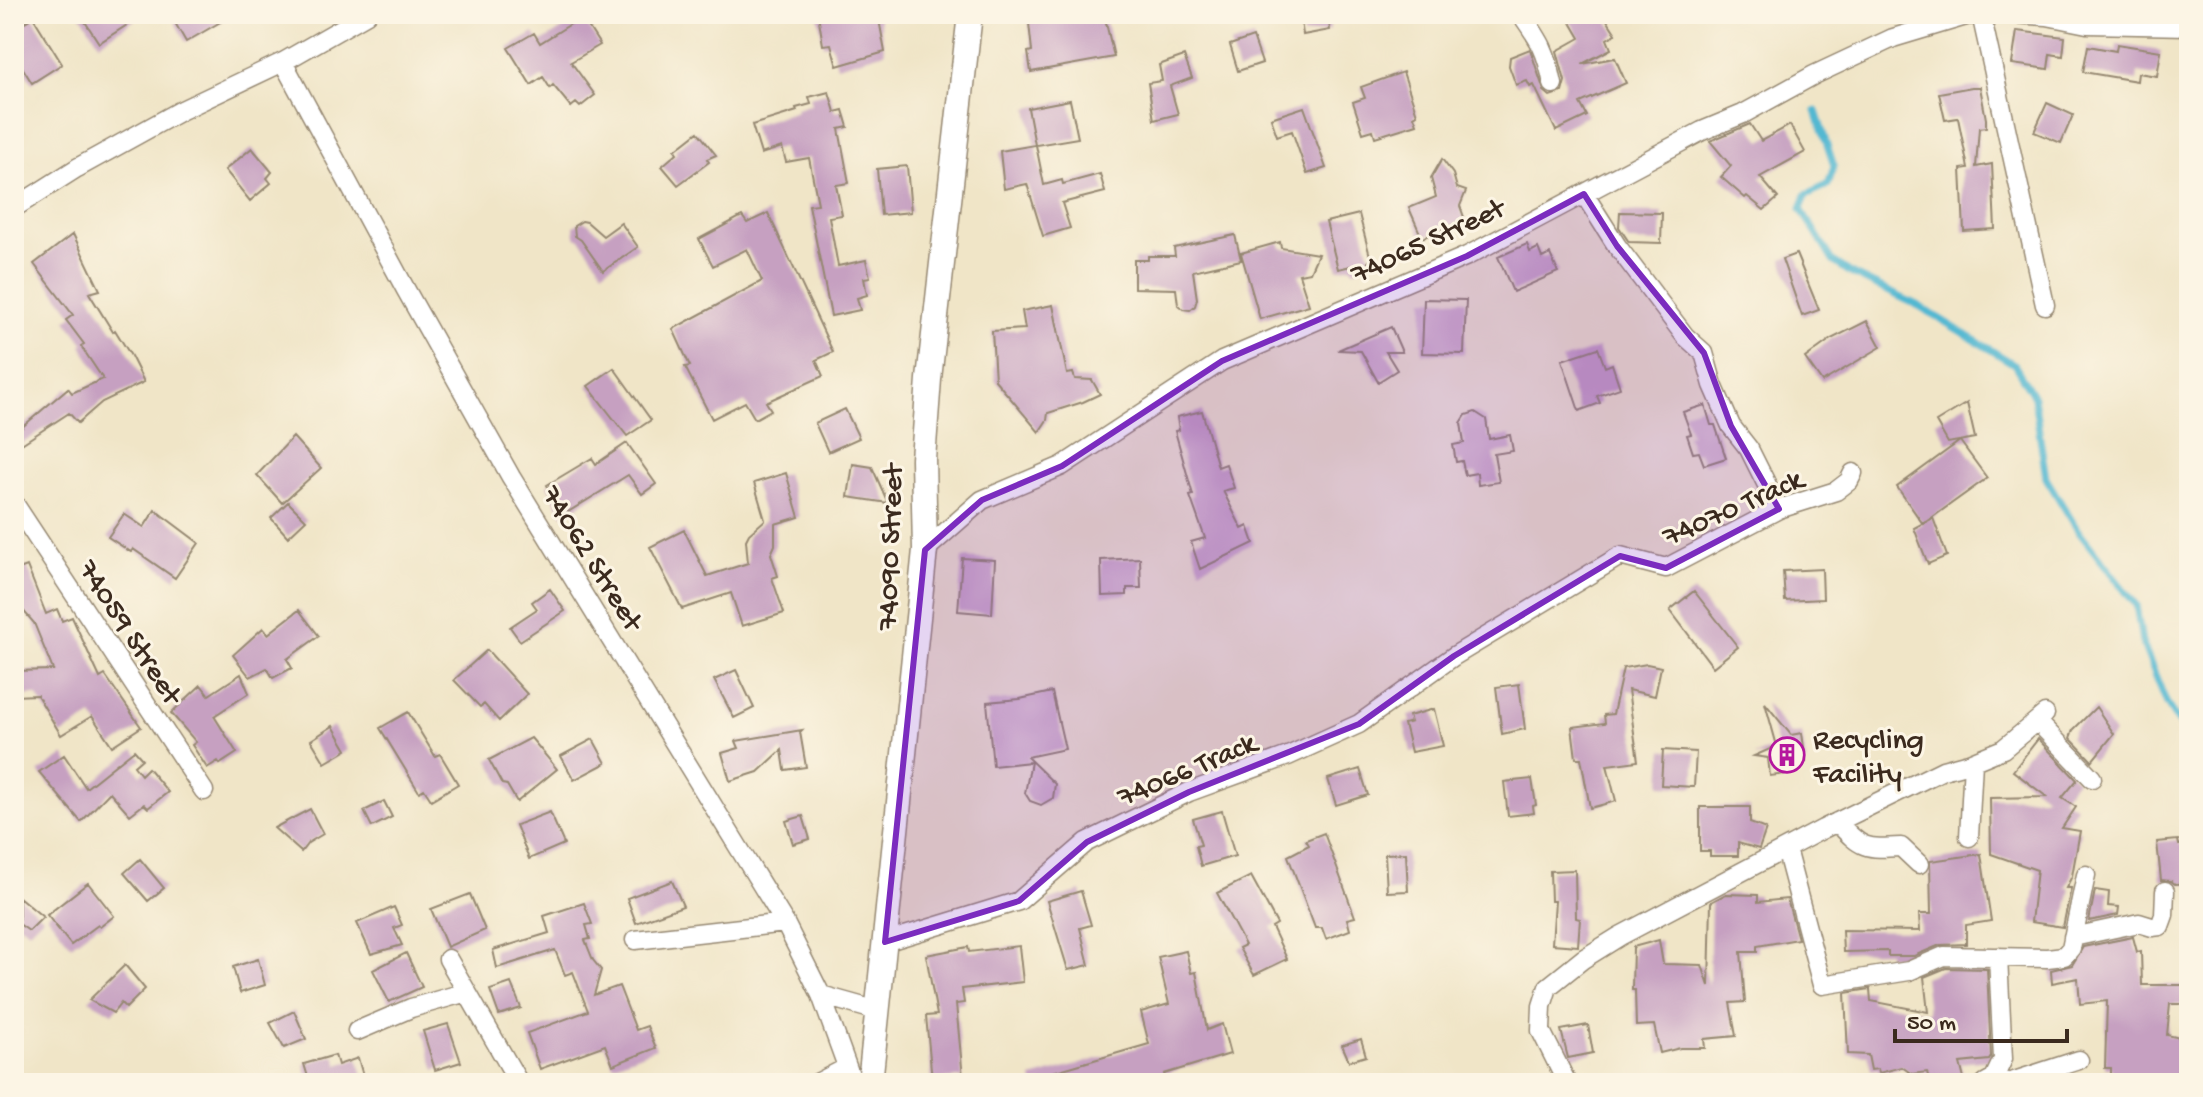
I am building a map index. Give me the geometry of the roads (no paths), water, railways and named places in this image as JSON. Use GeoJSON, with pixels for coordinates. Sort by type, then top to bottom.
{"type":"FeatureCollection","features":[{"type":"Feature","properties":{"kind":"street"},"geometry":{"type":"LineString","coordinates":[[14,208],[77,168],[182,110],[283,62],[367,14]]}},
{"type":"Feature","properties":{"kind":"street","name":"74090 Street"},"geometry":{"type":"LineString","coordinates":[[870,1083],[925,550],[923,459],[928,392],[970,14]]}},
{"type":"Feature","properties":{"kind":"street"},"geometry":{"type":"LineString","coordinates":[[1521,14],[1539,36],[1553,84]]}},
{"type":"Feature","properties":{"kind":"street","name":"74065 Street"},"geometry":{"type":"LineString","coordinates":[[925,550],[982,500],[1062,466],[1222,361],[1467,256],[1702,131],[1743,114],[1814,75],[1893,38],[1973,14]]}},
{"type":"Feature","properties":{"kind":"street"},"geometry":{"type":"LineString","coordinates":[[1981,14],[2045,305]]}},
{"type":"Feature","properties":{"kind":"street"},"geometry":{"type":"LineString","coordinates":[[2012,14],[2047,16],[2087,24],[2189,26]]}},
{"type":"Feature","properties":{"kind":"street","name":"74062 Street"},"geometry":{"type":"LineString","coordinates":[[283,62],[511,477],[785,923],[821,995],[849,1075]]}},
{"type":"Feature","properties":{"kind":"street"},"geometry":{"type":"LineString","coordinates":[[1584,194],[1617,246],[1685,336],[1704,353],[1713,385],[1731,426],[1749,449],[1779,509]]}},
{"type":"Feature","properties":{"kind":"street","name":"74070 Track"},"geometry":{"type":"LineString","coordinates":[[1502,626],[1620,556],[1666,568],[1779,509],[1836,491],[1849,481],[1853,473]]}},
{"type":"Feature","properties":{"kind":"street","name":"74059 Street"},"geometry":{"type":"LineString","coordinates":[[14,503],[204,791]]}},
{"type":"Feature","properties":{"kind":"street","name":"74066 Track"},"geometry":{"type":"LineString","coordinates":[[885,942],[1019,901],[1087,842],[1189,792],[1288,756],[1359,724],[1502,626]]}},
{"type":"Feature","properties":{"kind":"street"},"geometry":{"type":"LineString","coordinates":[[1567,1083],[1541,1031],[1542,1006],[1548,987],[1583,959],[1620,936],[1943,770],[2003,749],[2041,718],[2092,778]]}},
{"type":"Feature","properties":{"kind":"street"},"geometry":{"type":"LineString","coordinates":[[1969,837],[1973,762]]}},
{"type":"Feature","properties":{"kind":"street"},"geometry":{"type":"LineString","coordinates":[[1837,822],[1854,841],[1872,849],[1901,847],[1919,864]]}},
{"type":"Feature","properties":{"kind":"street"},"geometry":{"type":"LineString","coordinates":[[1786,849],[1822,985],[1909,971],[1944,956],[2064,956],[2071,948],[2086,875]]}},
{"type":"Feature","properties":{"kind":"street"},"geometry":{"type":"LineString","coordinates":[[2073,937],[2139,923],[2160,926],[2164,915],[2165,891]]}},
{"type":"Feature","properties":{"kind":"street"},"geometry":{"type":"LineString","coordinates":[[635,940],[785,923]]}},
{"type":"Feature","properties":{"kind":"street"},"geometry":{"type":"LineString","coordinates":[[1998,957],[2004,1049],[2003,1059],[1989,1081],[2008,1083],[2079,1060]]}},
{"type":"Feature","properties":{"kind":"street"},"geometry":{"type":"LineString","coordinates":[[448,959],[519,1083]]}},
{"type":"Feature","properties":{"kind":"street"},"geometry":{"type":"LineString","coordinates":[[357,1031],[411,1008],[467,992]]}},
{"type":"Feature","properties":{"kind":"street"},"geometry":{"type":"LineString","coordinates":[[821,995],[878,1011]]}},
{"type":"Feature","properties":{"kind":"street"},"geometry":{"type":"LineString","coordinates":[[817,1083],[849,1075]]}},
{"type":"Feature","properties":{"kind":"waterway"},"geometry":{"type":"LineString","coordinates":[[1816,111],[1834,166],[1828,185],[1806,195],[1801,209],[1833,261],[1854,275],[1919,306],[2014,364],[2034,397],[2046,478],[2079,532],[2136,605],[2142,642],[2167,704],[2189,740]]}},
{"type":"Feature","properties":{"kind":"place","name":"Recycling Facility"},"geometry":{"type":"Point","coordinates":[1787,755]}}]}
